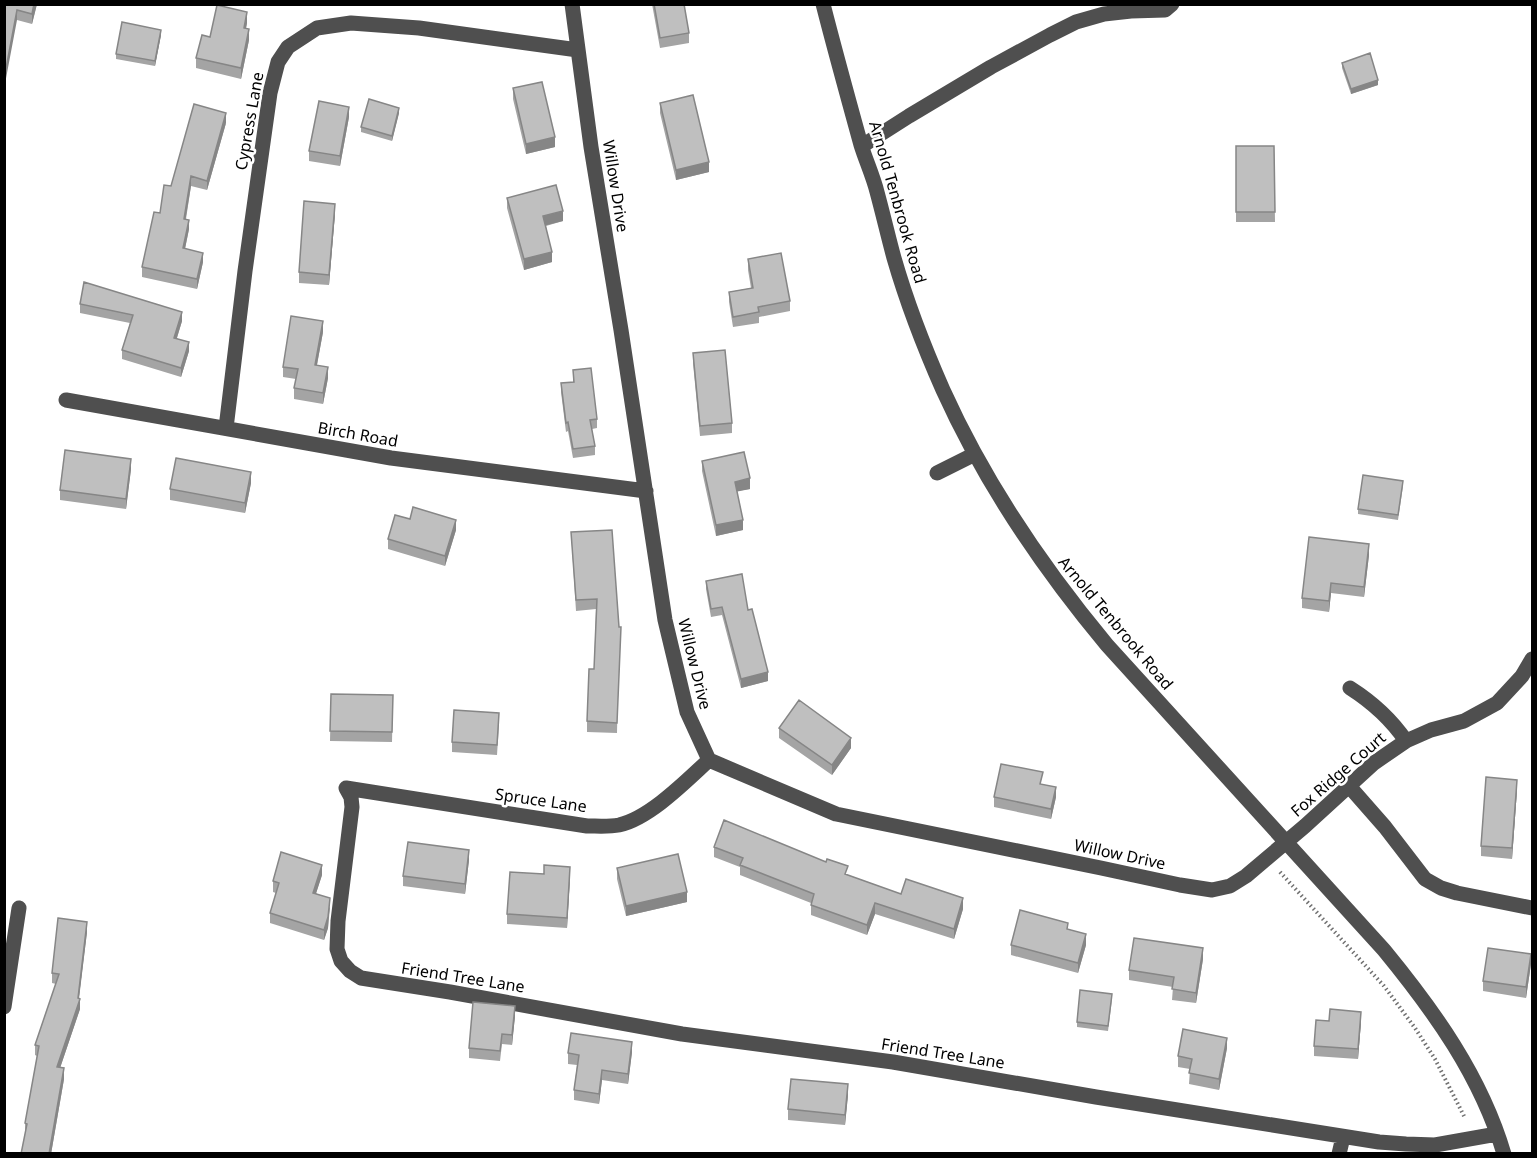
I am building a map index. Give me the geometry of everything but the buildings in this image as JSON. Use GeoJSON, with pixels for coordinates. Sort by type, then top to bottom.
{"type":"FeatureCollection","features":[{"type":"Feature","properties":{"kind":"street","name":"Willow Drive"},"geometry":{"type":"LineString","coordinates":[[572,4],[591,147],[620,318],[665,620],[687,712],[709,760],[836,814],[1212,890],[1230,886],[1246,876],[1286,843]]}},
{"type":"Feature","properties":{"kind":"street","name":"Arnold Tenbrook Road"},"geometry":{"type":"LineString","coordinates":[[823,4],[862,146],[877,190],[894,258],[917,326],[944,391],[975,454],[1012,517],[1082,615],[1413,985],[1440,1022],[1465,1063],[1486,1105],[1504,1154]]}},
{"type":"Feature","properties":{"kind":"street"},"geometry":{"type":"LineString","coordinates":[[862,146],[991,68],[1076,22],[1104,14],[1131,10],[1165,10],[1172,4]]}},
{"type":"Feature","properties":{"kind":"street","name":"Cypress Lane"},"geometry":{"type":"LineString","coordinates":[[226,428],[270,93],[278,62],[288,47],[317,28],[351,23],[419,28],[578,50]]}},
{"type":"Feature","properties":{"kind":"street","name":"Birch Road"},"geometry":{"type":"LineString","coordinates":[[66,400],[391,458],[646,491]]}},
{"type":"Feature","properties":{"kind":"street"},"geometry":{"type":"LineString","coordinates":[[937,473],[975,454]]}},
{"type":"Feature","properties":{"kind":"street","name":"Fox Ridge Court"},"geometry":{"type":"LineString","coordinates":[[1286,843],[1374,763],[1406,741],[1431,730],[1464,721],[1497,703],[1522,676],[1533,659]]}},
{"type":"Feature","properties":{"kind":"street"},"geometry":{"type":"LineString","coordinates":[[1350,688],[1377,707],[1406,741]]}},
{"type":"Feature","properties":{"kind":"street","name":"Spruce Lane"},"geometry":{"type":"LineString","coordinates":[[346,788],[586,826],[619,825],[643,815],[709,760]]}},
{"type":"Feature","properties":{"kind":"street"},"geometry":{"type":"LineString","coordinates":[[1349,786],[1425,879],[1456,893],[1533,908]]}},
{"type":"Feature","properties":{"kind":"street","name":"Friend Tree Lane"},"geometry":{"type":"LineString","coordinates":[[346,788],[351,797],[352,807],[338,921],[337,949],[341,961],[361,978],[682,1034],[893,1062],[1343,1137],[1435,1145],[1497,1134]]}},
{"type":"Feature","properties":{"kind":"street"},"geometry":{"type":"LineString","coordinates":[[4,1007],[19,908]]}},
{"type":"Feature","properties":{"kind":"street"},"geometry":{"type":"LineString","coordinates":[[1339,1154],[1343,1137]]}},
{"type":"Feature","properties":{"kind":"path"},"geometry":{"type":"LineString","coordinates":[[1280,872],[1384,986],[1435,1059],[1466,1118]]}}]}
